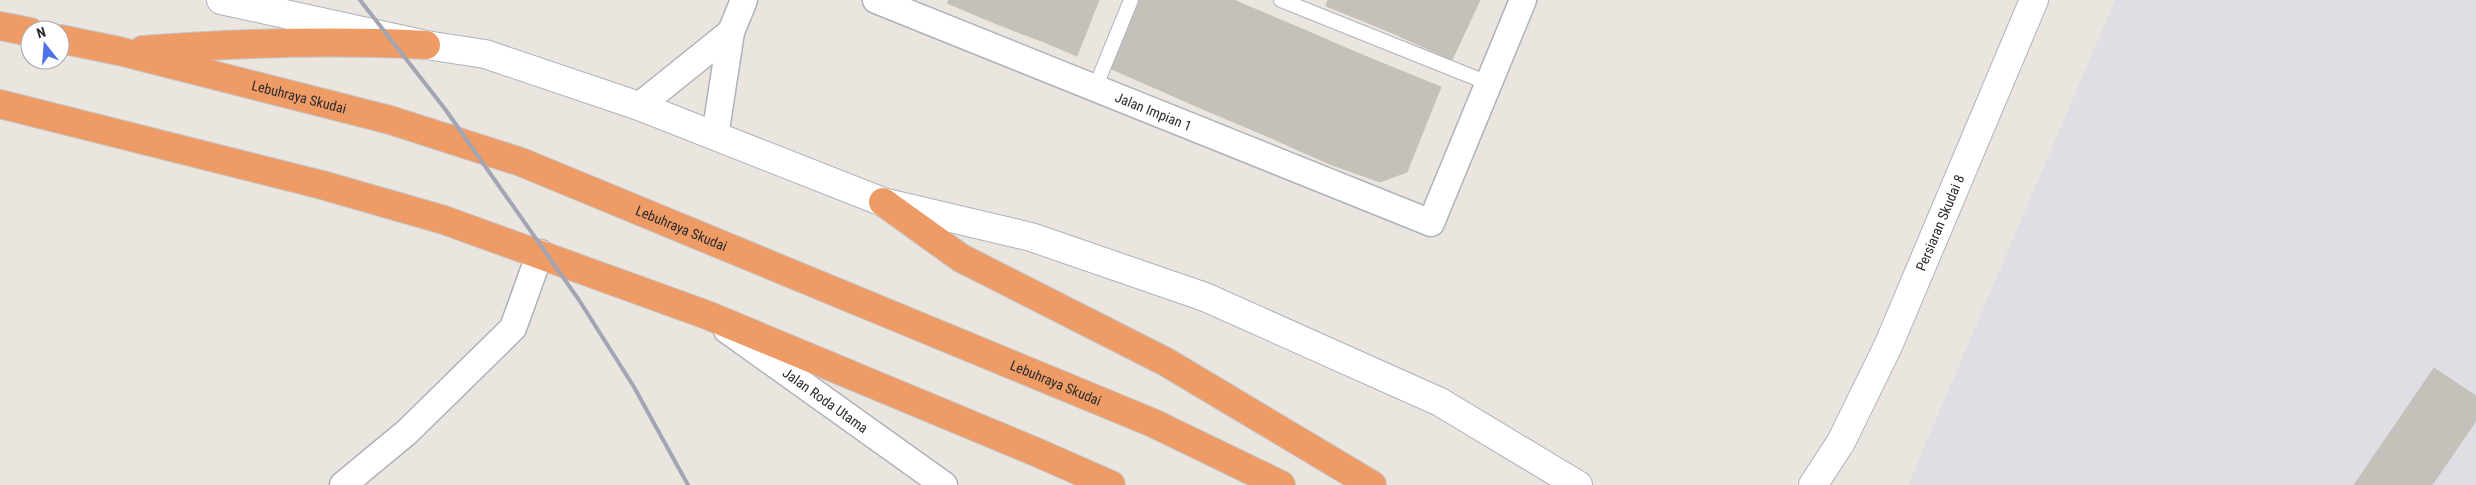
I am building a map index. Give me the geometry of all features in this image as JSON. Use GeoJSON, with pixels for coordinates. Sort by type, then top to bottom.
{"type":"FeatureCollection","features":[{"type":"Feature","properties":{"kind":"highway"},"geometry":{"type":"LineString","coordinates":[[0,26],[20,30]]}},
{"type":"Feature","properties":{"kind":"highway","name":"Lebuhraya Skudai"},"geometry":{"type":"LineString","coordinates":[[70,41],[120,51],[390,120],[521,162],[1153,423],[1281,485]]}},
{"type":"Feature","properties":{"kind":"highway"},"geometry":{"type":"LineString","coordinates":[[120,51],[273,42],[345,41],[426,45]]}},
{"type":"Feature","properties":{"kind":"highway"},"geometry":{"type":"LineString","coordinates":[[0,104],[322,185],[444,220],[540,253],[707,315],[1036,452],[1110,485]]}},
{"type":"Feature","properties":{"kind":"highway"},"geometry":{"type":"LineString","coordinates":[[883,202],[961,258],[1166,362],[1372,485]]}},
{"type":"Feature","properties":{"kind":"street"},"geometry":{"type":"LineString","coordinates":[[221,0],[426,45],[485,54],[639,106],[883,202],[1032,237],[1205,297],[1440,402],[1578,485]]}},
{"type":"Feature","properties":{"kind":"street"},"geometry":{"type":"LineString","coordinates":[[715,136],[731,32],[744,0]]}},
{"type":"Feature","properties":{"kind":"street","name":"Jalan Impian 1"},"geometry":{"type":"LineString","coordinates":[[876,0],[1431,224],[1488,83]]}},
{"type":"Feature","properties":{"kind":"street"},"geometry":{"type":"LineString","coordinates":[[1488,83],[1523,0]]}},
{"type":"Feature","properties":{"kind":"street","name":"Persiaran Skudai 8"},"geometry":{"type":"LineString","coordinates":[[1840,442],[1888,346],[2034,0]]}},
{"type":"Feature","properties":{"kind":"street"},"geometry":{"type":"LineString","coordinates":[[639,106],[731,32]]}},
{"type":"Feature","properties":{"kind":"street"},"geometry":{"type":"LineString","coordinates":[[343,485],[407,432],[514,328],[540,253]]}},
{"type":"Feature","properties":{"kind":"street","name":"Jalan Roda Utama"},"geometry":{"type":"LineString","coordinates":[[707,315],[944,485]]}},
{"type":"Feature","properties":{"kind":"street"},"geometry":{"type":"LineString","coordinates":[[1813,485],[1840,442]]}},
{"type":"Feature","properties":{"kind":"street"},"geometry":{"type":"LineString","coordinates":[[1831,485],[1840,442]]}},
{"type":"Feature","properties":{"kind":"lane"},"geometry":{"type":"LineString","coordinates":[[1095,88],[1131,0]]}},
{"type":"Feature","properties":{"kind":"lane"},"geometry":{"type":"LineString","coordinates":[[1281,0],[1488,83]]}},
{"type":"Feature","properties":{"kind":"shaded area"},"geometry":{"type":"Polygon","coordinates":[[[2115,0],[2476,0],[2476,485],[1908,485],[2115,0]]]}},
{"type":"Feature","properties":{"kind":"building"},"geometry":{"type":"Polygon","coordinates":[[[949,0],[986,0],[980,17],[947,3],[949,0]]]}},
{"type":"Feature","properties":{"kind":"building"},"geometry":{"type":"Polygon","coordinates":[[[986,0],[1024,0],[1012,30],[980,17],[986,0]]]}},
{"type":"Feature","properties":{"kind":"building"},"geometry":{"type":"Polygon","coordinates":[[[1024,0],[1061,0],[1044,42],[1012,30],[1024,0]]]}},
{"type":"Feature","properties":{"kind":"building"},"geometry":{"type":"Polygon","coordinates":[[[1061,0],[1099,0],[1077,56],[1044,42],[1061,0]]]}},
{"type":"Feature","properties":{"kind":"building"},"geometry":{"type":"Polygon","coordinates":[[[1139,0],[1177,0],[1141,82],[1109,68],[1139,0]]]}},
{"type":"Feature","properties":{"kind":"building"},"geometry":{"type":"Polygon","coordinates":[[[1177,0],[1215,0],[1173,96],[1141,82],[1177,0]]]}},
{"type":"Feature","properties":{"kind":"building"},"geometry":{"type":"Polygon","coordinates":[[[1215,0],[1234,0],[1250,7],[1205,110],[1173,96],[1215,0]]]}},
{"type":"Feature","properties":{"kind":"building"},"geometry":{"type":"Polygon","coordinates":[[[1328,0],[1366,0],[1358,19],[1326,6],[1328,0]]]}},
{"type":"Feature","properties":{"kind":"building"},"geometry":{"type":"Polygon","coordinates":[[[1366,0],[1404,0],[1390,32],[1358,19],[1366,0]]]}},
{"type":"Feature","properties":{"kind":"building"},"geometry":{"type":"Polygon","coordinates":[[[1404,0],[1480,0],[1452,60],[1390,32],[1404,0]]]}},
{"type":"Feature","properties":{"kind":"building"},"geometry":{"type":"Polygon","coordinates":[[[1250,7],[1281,20],[1236,123],[1205,110],[1250,7]]]}},
{"type":"Feature","properties":{"kind":"building"},"geometry":{"type":"Polygon","coordinates":[[[1281,20],[1314,34],[1269,137],[1236,123],[1281,20]]]}},
{"type":"Feature","properties":{"kind":"building"},"geometry":{"type":"Polygon","coordinates":[[[1314,34],[1346,48],[1300,151],[1269,137],[1314,34]]]}},
{"type":"Feature","properties":{"kind":"building"},"geometry":{"type":"Polygon","coordinates":[[[1346,48],[1377,61],[1332,165],[1300,151],[1346,48]]]}},
{"type":"Feature","properties":{"kind":"building"},"geometry":{"type":"Polygon","coordinates":[[[1377,61],[1441,87],[1407,172],[1380,182],[1332,165],[1377,61]]]}},
{"type":"Feature","properties":{"kind":"building"},"geometry":{"type":"Polygon","coordinates":[[[2434,368],[2476,396],[2476,421],[2432,485],[2354,485],[2434,368]]]}},
{"type":"Feature","properties":{"kind":"railway"},"geometry":{"type":"LineString","coordinates":[[360,0],[445,109],[579,300],[634,387],[688,485]]}}]}
